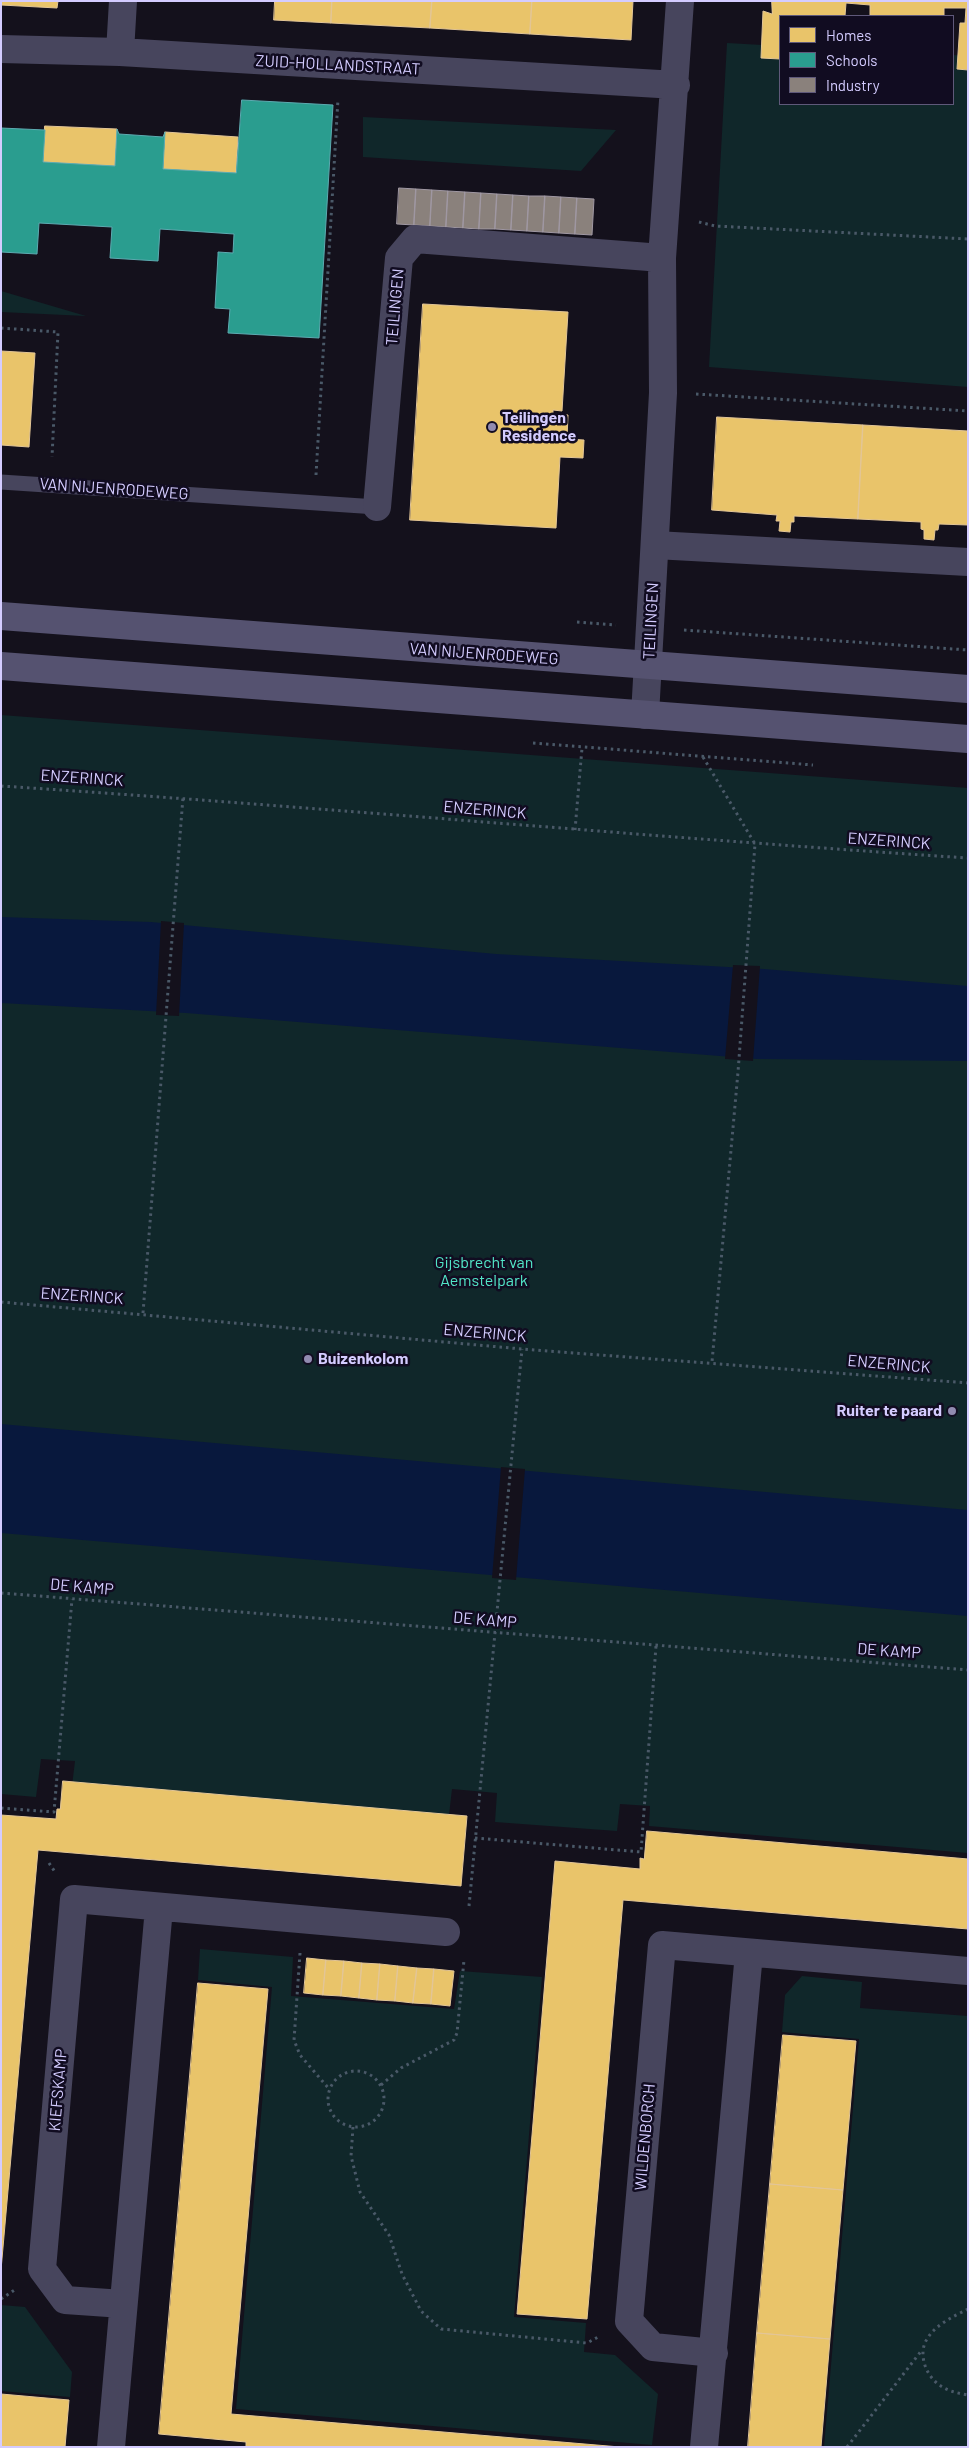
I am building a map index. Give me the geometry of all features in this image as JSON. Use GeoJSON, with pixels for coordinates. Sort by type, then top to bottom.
{"type":"FeatureCollection","features":[{"type":"Feature","properties":{"kind":"main road","name":"VAN NIJENRODEWEG"},"geometry":{"type":"LineString","coordinates":[[1,616],[968,689]]}},
{"type":"Feature","properties":{"kind":"main road"},"geometry":{"type":"LineString","coordinates":[[1,666],[968,739]]}},
{"type":"Feature","properties":{"kind":"street"},"geometry":{"type":"LineString","coordinates":[[120,52],[123,1]]}},
{"type":"Feature","properties":{"kind":"street","name":"TEILINGEN"},"geometry":{"type":"LineString","coordinates":[[645,715],[663,393],[662,258],[676,85],[680,1]]}},
{"type":"Feature","properties":{"kind":"street","name":"ZUID-HOLLANDSTRAAT"},"geometry":{"type":"LineString","coordinates":[[1,49],[120,52],[676,85]]}},
{"type":"Feature","properties":{"kind":"street","name":"TEILINGEN"},"geometry":{"type":"LineString","coordinates":[[377,507],[399,258],[415,239],[662,258]]}},
{"type":"Feature","properties":{"kind":"street"},"geometry":{"type":"LineString","coordinates":[[655,545],[968,562]]}},
{"type":"Feature","properties":{"kind":"street","name":"KIEFSKAMP"},"geometry":{"type":"LineString","coordinates":[[123,2304],[65,2300],[42,2269],[74,1899],[456,1933]]}},
{"type":"Feature","properties":{"kind":"street"},"geometry":{"type":"LineString","coordinates":[[111,2447],[159,1908]]}},
{"type":"Feature","properties":{"kind":"street","name":"WILDENBORCH"},"geometry":{"type":"LineString","coordinates":[[629,2321],[662,1944],[968,1972]]}},
{"type":"Feature","properties":{"kind":"street"},"geometry":{"type":"LineString","coordinates":[[704,2447],[714,2353],[748,1953]]}},
{"type":"Feature","properties":{"kind":"street"},"geometry":{"type":"LineString","coordinates":[[629,2321],[653,2347],[714,2353]]}},
{"type":"Feature","properties":{"kind":"lane","name":"VAN NIJENRODEWEG"},"geometry":{"type":"LineString","coordinates":[[1,482],[377,507]]}},
{"type":"Feature","properties":{"kind":"path"},"geometry":{"type":"LineString","coordinates":[[314,503],[340,66]]}},
{"type":"Feature","properties":{"kind":"path"},"geometry":{"type":"LineString","coordinates":[[665,214],[715,226],[968,239]]}},
{"type":"Feature","properties":{"kind":"path"},"geometry":{"type":"LineString","coordinates":[[1,328],[58,332],[50,484]]}},
{"type":"Feature","properties":{"kind":"path"},"geometry":{"type":"LineString","coordinates":[[663,393],[968,411]]}},
{"type":"Feature","properties":{"kind":"path"},"geometry":{"type":"LineString","coordinates":[[575,830],[582,748]]}},
{"type":"Feature","properties":{"kind":"path"},"geometry":{"type":"LineString","coordinates":[[703,757],[755,844],[738,1072],[712,1362]]}},
{"type":"Feature","properties":{"kind":"path","name":"ENZERINCK"},"geometry":{"type":"LineString","coordinates":[[1,786],[182,798],[755,844],[968,858]]}},
{"type":"Feature","properties":{"kind":"path"},"geometry":{"type":"LineString","coordinates":[[143,1314],[182,798]]}},
{"type":"Feature","properties":{"kind":"path","name":"ENZERINCK"},"geometry":{"type":"LineString","coordinates":[[1,1302],[522,1349],[968,1383]]}},
{"type":"Feature","properties":{"kind":"path"},"geometry":{"type":"LineString","coordinates":[[380,2085],[401,2068],[454,2040],[457,2033],[456,1933],[475,1838],[522,1349]]}},
{"type":"Feature","properties":{"kind":"path","name":"DE KAMP"},"geometry":{"type":"LineString","coordinates":[[1,1593],[496,1634],[968,1670]]}},
{"type":"Feature","properties":{"kind":"path"},"geometry":{"type":"LineString","coordinates":[[1,1808],[54,1812],[72,1599]]}},
{"type":"Feature","properties":{"kind":"path"},"geometry":{"type":"LineString","coordinates":[[475,1838],[640,1852],[656,1646]]}},
{"type":"Feature","properties":{"kind":"path"},"geometry":{"type":"LineString","coordinates":[[302,1920],[294,2040],[300,2055],[330,2090]]}},
{"type":"Feature","properties":{"kind":"path"},"geometry":{"type":"LineString","coordinates":[[349,2072],[367,2073],[380,2085],[384,2102],[377,2118],[370,2124],[353,2127],[338,2121],[332,2114],[328,2098],[330,2090],[334,2082],[349,2072]]}},
{"type":"Feature","properties":{"kind":"path"},"geometry":{"type":"LineString","coordinates":[[353,2127],[352,2156],[360,2192],[389,2235],[402,2274],[421,2311],[442,2330],[587,2343],[629,2321]]}},
{"type":"Feature","properties":{"kind":"path"},"geometry":{"type":"LineString","coordinates":[[847,2447],[922,2350],[928,2337],[945,2322],[968,2308]]}},
{"type":"Feature","properties":{"kind":"path"},"geometry":{"type":"LineString","coordinates":[[922,2350],[926,2369],[937,2383],[951,2391],[968,2395]]}},
{"type":"Feature","properties":{"kind":"green space"},"geometry":{"type":"Polygon","coordinates":[[[727,43],[779,46],[779,105],[954,105],[954,55],[968,56],[968,387],[709,367],[727,43]]]}},
{"type":"Feature","properties":{"kind":"green space"},"geometry":{"type":"Polygon","coordinates":[[[363,117],[616,130],[581,171],[363,157],[363,117]]]}},
{"type":"Feature","properties":{"kind":"green space"},"geometry":{"type":"Polygon","coordinates":[[[1,291],[86,316],[1,312],[1,291]]]}},
{"type":"Feature","properties":{"kind":"green space","name":"Gijsbrecht van Aemstelpark"},"geometry":{"type":"Polygon","coordinates":[[[1,715],[968,788],[968,1853],[649,1826],[650,1806],[620,1804],[617,1831],[495,1822],[497,1793],[452,1789],[449,1815],[72,1786],[75,1761],[41,1759],[36,1797],[1,1794],[1,715]]]}},
{"type":"Feature","properties":{"kind":"green space"},"geometry":{"type":"Polygon","coordinates":[[[200,1949],[293,1957],[291,1996],[454,2009],[460,1971],[542,1977],[514,2317],[586,2323],[584,2352],[615,2355],[658,2394],[652,2445],[236,2409],[272,1987],[198,1980],[200,1949]]]}},
{"type":"Feature","properties":{"kind":"green space"},"geometry":{"type":"Polygon","coordinates":[[[802,1976],[862,1982],[860,2008],[968,2016],[968,2447],[824,2447],[859,2039],[782,2032],[785,1995],[802,1976]]]}},
{"type":"Feature","properties":{"kind":"green space"},"geometry":{"type":"Polygon","coordinates":[[[1,2305],[25,2307],[72,2372],[70,2397],[1,2391],[1,2305]]]}},
{"type":"Feature","properties":{"kind":"water"},"geometry":{"type":"Polygon","coordinates":[[[1,917],[151,922],[496,954],[764,969],[968,986],[968,1061],[757,1059],[186,1013],[1,1003],[1,917]]]}},
{"type":"Feature","properties":{"kind":"water"},"geometry":{"type":"Polygon","coordinates":[[[1,1424],[968,1510],[968,1616],[1,1533],[1,1424]]]}},
{"type":"Feature","properties":{"kind":"pier"},"geometry":{"type":"Polygon","coordinates":[[[161,921],[184,923],[179,1016],[156,1015],[161,921]]]}},
{"type":"Feature","properties":{"kind":"pier"},"geometry":{"type":"Polygon","coordinates":[[[733,965],[760,966],[753,1061],[725,1059],[733,965]]]}},
{"type":"Feature","properties":{"kind":"pier"},"geometry":{"type":"Polygon","coordinates":[[[501,1467],[525,1469],[516,1580],[492,1578],[501,1467]]]}},
{"type":"Feature","properties":{"kind":"building: Homes"},"geometry":{"type":"Polygon","coordinates":[[[1,1],[58,1],[57,8],[1,5],[1,1]]]}},
{"type":"Feature","properties":{"kind":"building: Homes"},"geometry":{"type":"Polygon","coordinates":[[[275,1],[332,1],[331,23],[274,20],[275,1]]]}},
{"type":"Feature","properties":{"kind":"building: Homes"},"geometry":{"type":"Polygon","coordinates":[[[332,1],[432,1],[430,28],[331,23],[332,1]]]}},
{"type":"Feature","properties":{"kind":"building: Homes"},"geometry":{"type":"Polygon","coordinates":[[[432,1],[532,1],[530,34],[430,28],[432,1]]]}},
{"type":"Feature","properties":{"kind":"building: Homes"},"geometry":{"type":"Polygon","coordinates":[[[532,1],[633,1],[631,40],[530,34],[532,1]]]}},
{"type":"Feature","properties":{"kind":"building: Homes"},"geometry":{"type":"Polygon","coordinates":[[[772,1],[968,1],[968,70],[957,69],[960,23],[965,23],[966,8],[944,8],[944,15],[870,15],[870,5],[846,3],[845,15],[779,15],[779,59],[761,58],[763,11],[772,14],[772,1]]]}},
{"type":"Feature","properties":{"kind":"building: Homes"},"geometry":{"type":"Polygon","coordinates":[[[45,126],[117,129],[115,166],[43,162],[45,126]]]}},
{"type":"Feature","properties":{"kind":"building: Homes"},"geometry":{"type":"Polygon","coordinates":[[[165,132],[238,137],[236,173],[163,169],[165,132]]]}},
{"type":"Feature","properties":{"kind":"building: Homes","name":"Teilingen Residence"},"geometry":{"type":"Polygon","coordinates":[[[423,304],[568,312],[562,411],[553,410],[553,414],[568,415],[567,439],[584,440],[583,458],[560,457],[556,528],[410,520],[423,304]]]}},
{"type":"Feature","properties":{"kind":"building: Homes"},"geometry":{"type":"Polygon","coordinates":[[[1,351],[35,353],[29,447],[1,445],[1,351]]]}},
{"type":"Feature","properties":{"kind":"building: Homes"},"geometry":{"type":"Polygon","coordinates":[[[717,417],[863,425],[858,519],[794,516],[790,532],[779,531],[780,521],[776,521],[777,515],[712,510],[717,417]]]}},
{"type":"Feature","properties":{"kind":"building: Homes"},"geometry":{"type":"Polygon","coordinates":[[[863,425],[968,431],[968,525],[939,524],[938,530],[935,530],[934,540],[924,539],[924,530],[921,529],[921,522],[858,519],[863,425]]]}},
{"type":"Feature","properties":{"kind":"building: Homes"},"geometry":{"type":"Polygon","coordinates":[[[63,1781],[467,1816],[461,1886],[38,1850],[1,2270],[1,1815],[56,1819],[57,1809],[60,1809],[63,1781]]]}},
{"type":"Feature","properties":{"kind":"building: Homes"},"geometry":{"type":"Polygon","coordinates":[[[647,1831],[968,1859],[968,1929],[623,1900],[587,2319],[517,2314],[555,1861],[640,1869],[640,1858],[644,1859],[647,1831]]]}},
{"type":"Feature","properties":{"kind":"building: Homes"},"geometry":{"type":"Polygon","coordinates":[[[307,1958],[326,1960],[323,1995],[304,1993],[307,1958]]]}},
{"type":"Feature","properties":{"kind":"building: Homes"},"geometry":{"type":"Polygon","coordinates":[[[326,1960],[344,1961],[341,1996],[323,1995],[326,1960]]]}},
{"type":"Feature","properties":{"kind":"building: Homes"},"geometry":{"type":"Polygon","coordinates":[[[344,1961],[362,1963],[359,1998],[341,1996],[344,1961]]]}},
{"type":"Feature","properties":{"kind":"building: Homes"},"geometry":{"type":"Polygon","coordinates":[[[362,1963],[380,1964],[377,2000],[359,1998],[362,1963]]]}},
{"type":"Feature","properties":{"kind":"building: Homes"},"geometry":{"type":"Polygon","coordinates":[[[380,1964],[398,1966],[395,2001],[377,2000],[380,1964]]]}},
{"type":"Feature","properties":{"kind":"building: Homes"},"geometry":{"type":"Polygon","coordinates":[[[398,1966],[417,1968],[413,2003],[395,2001],[398,1966]]]}},
{"type":"Feature","properties":{"kind":"building: Homes"},"geometry":{"type":"Polygon","coordinates":[[[417,1968],[434,1969],[431,2004],[413,2003],[417,1968]]]}},
{"type":"Feature","properties":{"kind":"building: Homes"},"geometry":{"type":"Polygon","coordinates":[[[434,1969],[454,1971],[450,2006],[431,2004],[434,1969]]]}},
{"type":"Feature","properties":{"kind":"building: Homes"},"geometry":{"type":"Polygon","coordinates":[[[198,1983],[268,1989],[231,2414],[620,2447],[246,2447],[246,2442],[159,2434],[198,1983]]]}},
{"type":"Feature","properties":{"kind":"building: Homes"},"geometry":{"type":"Polygon","coordinates":[[[783,2035],[856,2041],[843,2190],[770,2184],[783,2035]]]}},
{"type":"Feature","properties":{"kind":"building: Homes"},"geometry":{"type":"Polygon","coordinates":[[[770,2184],[843,2190],[830,2339],[757,2333],[770,2184]]]}},
{"type":"Feature","properties":{"kind":"building: Homes"},"geometry":{"type":"Polygon","coordinates":[[[757,2333],[830,2339],[821,2447],[748,2447],[757,2333]]]}},
{"type":"Feature","properties":{"kind":"building: Homes"},"geometry":{"type":"Polygon","coordinates":[[[1,2394],[69,2400],[65,2447],[1,2447],[1,2394]]]}},
{"type":"Feature","properties":{"kind":"building: Schools"},"geometry":{"type":"Polygon","coordinates":[[[242,100],[333,105],[319,338],[228,333],[230,309],[215,308],[218,252],[233,253],[234,234],[160,229],[158,261],[110,258],[112,227],[39,223],[37,254],[1,252],[1,128],[45,130],[43,162],[115,166],[117,129],[119,134],[163,137],[165,132],[163,169],[236,173],[242,100]]]}},
{"type":"Feature","properties":{"kind":"building: Industry"},"geometry":{"type":"Polygon","coordinates":[[[399,188],[416,189],[414,225],[397,224],[399,188]]]}},
{"type":"Feature","properties":{"kind":"building: Industry"},"geometry":{"type":"Polygon","coordinates":[[[416,189],[432,190],[430,226],[414,225],[416,189]]]}},
{"type":"Feature","properties":{"kind":"building: Industry"},"geometry":{"type":"Polygon","coordinates":[[[432,190],[448,191],[446,227],[430,226],[432,190]]]}},
{"type":"Feature","properties":{"kind":"building: Industry"},"geometry":{"type":"Polygon","coordinates":[[[448,191],[465,192],[463,228],[446,227],[448,191]]]}},
{"type":"Feature","properties":{"kind":"building: Industry"},"geometry":{"type":"Polygon","coordinates":[[[465,192],[481,193],[479,229],[463,228],[465,192]]]}},
{"type":"Feature","properties":{"kind":"building: Industry"},"geometry":{"type":"Polygon","coordinates":[[[481,193],[497,194],[495,229],[479,229],[481,193]]]}},
{"type":"Feature","properties":{"kind":"building: Industry"},"geometry":{"type":"Polygon","coordinates":[[[497,194],[513,195],[511,230],[495,229],[497,194]]]}},
{"type":"Feature","properties":{"kind":"building: Industry"},"geometry":{"type":"Polygon","coordinates":[[[513,195],[529,196],[527,231],[511,230],[513,195]]]}},
{"type":"Feature","properties":{"kind":"building: Industry"},"geometry":{"type":"Polygon","coordinates":[[[529,196],[545,196],[543,232],[527,231],[529,196]]]}},
{"type":"Feature","properties":{"kind":"building: Industry"},"geometry":{"type":"Polygon","coordinates":[[[545,196],[561,197],[559,233],[543,232],[545,196]]]}},
{"type":"Feature","properties":{"kind":"building: Industry"},"geometry":{"type":"Polygon","coordinates":[[[561,197],[577,198],[575,234],[559,233],[561,197]]]}},
{"type":"Feature","properties":{"kind":"building: Industry"},"geometry":{"type":"Polygon","coordinates":[[[577,198],[594,199],[592,235],[575,234],[577,198]]]}},
{"type":"Feature","properties":{"kind":"place","name":"Teilingen Residence"},"geometry":{"type":"Point","coordinates":[492,427]}},
{"type":"Feature","properties":{"kind":"place","name":"Buizenkolom"},"geometry":{"type":"Point","coordinates":[308,1359]}},
{"type":"Feature","properties":{"kind":"place","name":"Ruiter te paard"},"geometry":{"type":"Point","coordinates":[952,1411]}}]}
